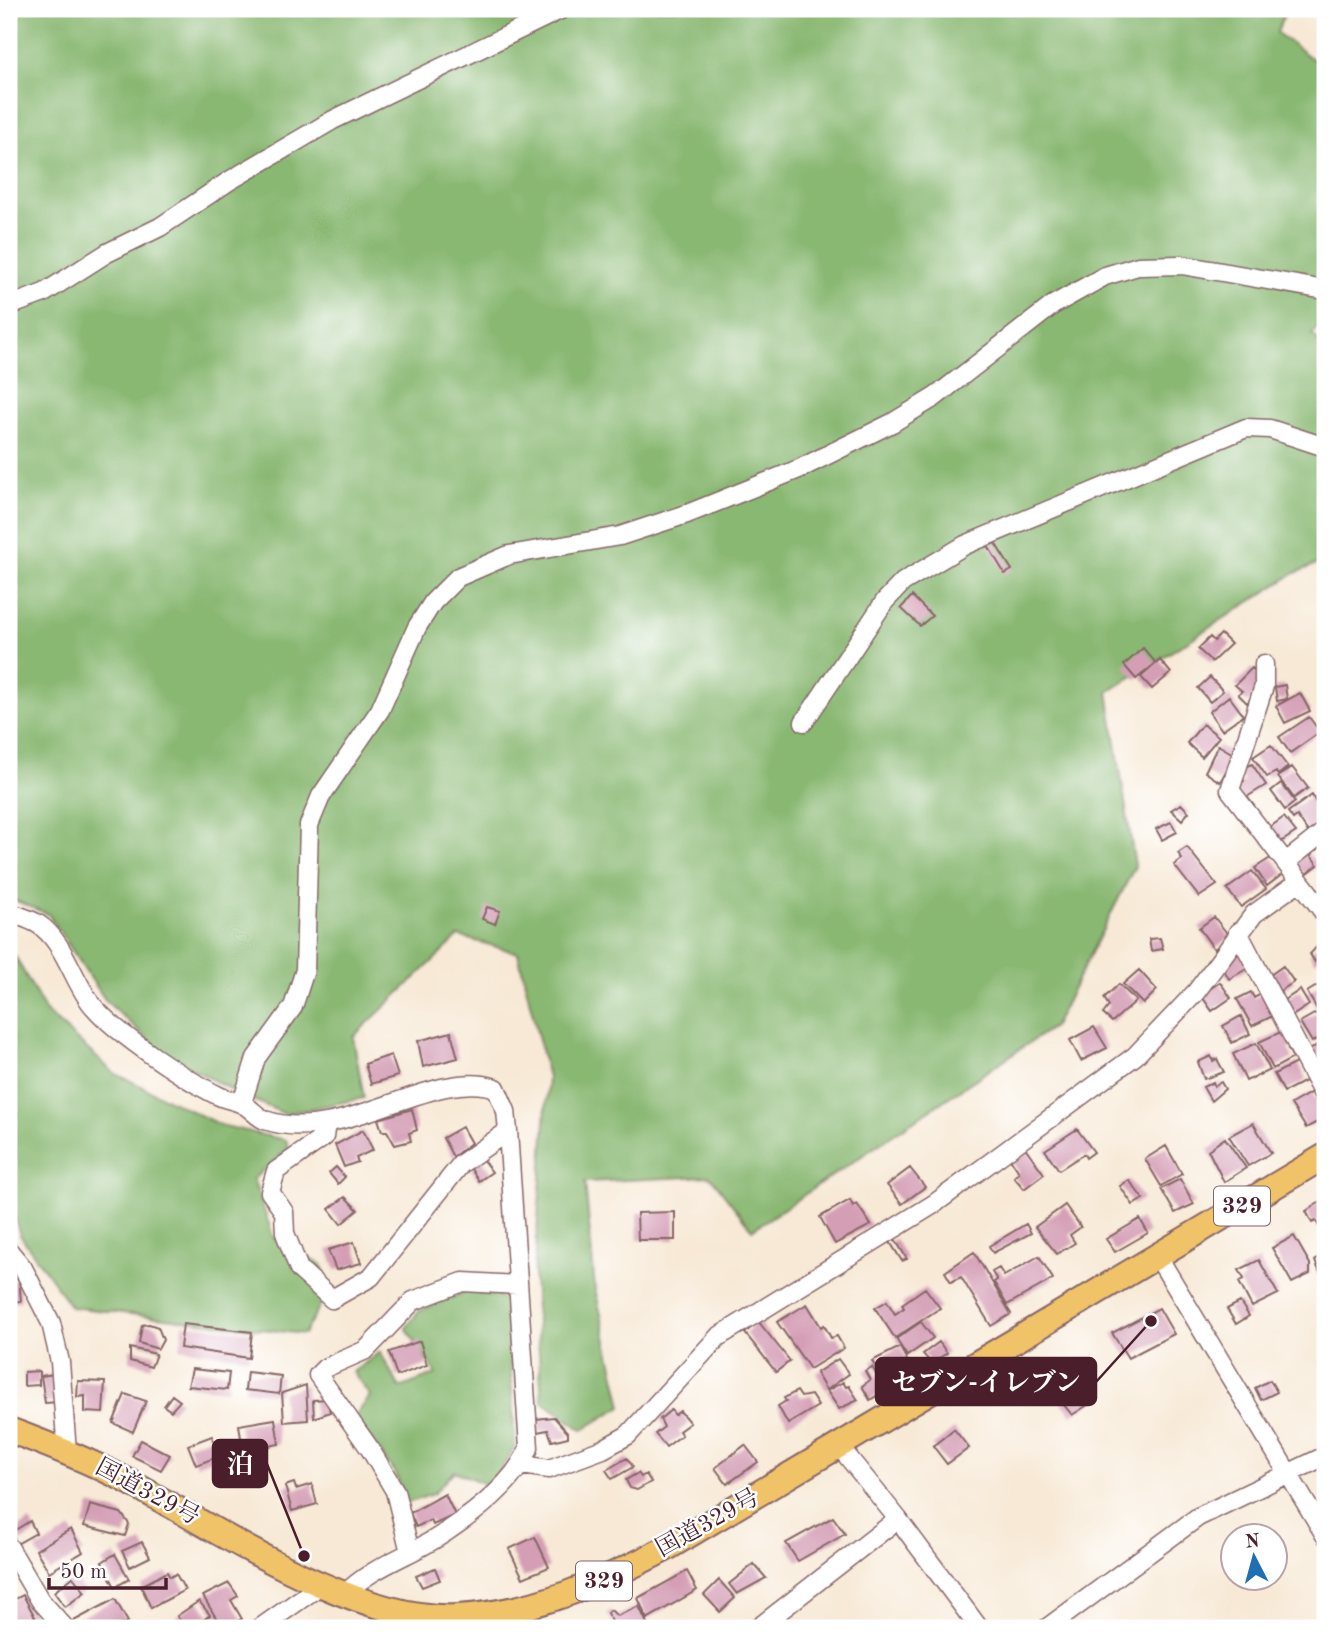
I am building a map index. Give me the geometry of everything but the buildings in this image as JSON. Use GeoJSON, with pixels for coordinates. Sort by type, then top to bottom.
{"type":"FeatureCollection","features":[{"type":"Feature","properties":{"kind":"highway","name":"国道329号"},"geometry":{"type":"LineString","coordinates":[[9,1430],[67,1452],[321,1585],[345,1594],[420,1615],[456,1617],[498,1612],[564,1597],[667,1548],[1325,1156]]}},
{"type":"Feature","properties":{"kind":"street"},"geometry":{"type":"LineString","coordinates":[[9,306],[44,293],[107,253],[160,227],[229,181],[333,120],[562,9]]}},
{"type":"Feature","properties":{"kind":"street"},"geometry":{"type":"LineString","coordinates":[[242,1103],[256,1058],[292,1007],[305,970],[309,825],[321,796],[380,710],[417,627],[433,602],[458,577],[509,555],[620,536],[687,514],[799,469],[892,423],[935,397],[1053,304],[1105,276],[1138,266],[1182,265],[1325,290]]}},
{"type":"Feature","properties":{"kind":"street"},"geometry":{"type":"LineString","coordinates":[[804,722],[884,601],[903,582],[965,545],[1246,428],[1270,429],[1325,447]]}},
{"type":"Feature","properties":{"kind":"street"},"geometry":{"type":"LineString","coordinates":[[1264,664],[1264,686],[1230,790],[1325,914]]}},
{"type":"Feature","properties":{"kind":"street"},"geometry":{"type":"LineString","coordinates":[[1286,862],[1325,831]]}},
{"type":"Feature","properties":{"kind":"street"},"geometry":{"type":"LineString","coordinates":[[522,1465],[549,1469],[603,1450],[628,1435],[718,1337],[934,1204],[1135,1056],[1196,992],[1254,914],[1300,881]]}},
{"type":"Feature","properties":{"kind":"street"},"geometry":{"type":"LineString","coordinates":[[9,912],[39,924],[66,958],[94,1007],[104,1016],[158,1059],[220,1097],[242,1103],[261,1119],[287,1127],[326,1123],[479,1082],[496,1088],[506,1111],[508,1131],[529,1448],[522,1465],[446,1533],[361,1577],[345,1594]]}},
{"type":"Feature","properties":{"kind":"street"},"geometry":{"type":"LineString","coordinates":[[1238,932],[1325,1098]]}},
{"type":"Feature","properties":{"kind":"street"},"geometry":{"type":"LineString","coordinates":[[326,1123],[324,1137],[276,1171],[270,1192],[284,1212],[285,1233],[299,1269],[332,1299],[371,1277],[461,1164],[508,1131]]}},
{"type":"Feature","properties":{"kind":"street"},"geometry":{"type":"LineString","coordinates":[[9,1251],[23,1268],[51,1323],[60,1362],[67,1452]]}},
{"type":"Feature","properties":{"kind":"street"},"geometry":{"type":"LineString","coordinates":[[1158,1256],[1325,1535]]}},
{"type":"Feature","properties":{"kind":"street"},"geometry":{"type":"LineString","coordinates":[[410,1552],[396,1491],[318,1375],[324,1368],[366,1350],[413,1301],[463,1282],[518,1285]]}},
{"type":"Feature","properties":{"kind":"street"},"geometry":{"type":"LineString","coordinates":[[840,1447],[898,1519],[978,1628]]}},
{"type":"Feature","properties":{"kind":"street"},"geometry":{"type":"LineString","coordinates":[[1046,1628],[1198,1517],[1325,1457]]}},
{"type":"Feature","properties":{"kind":"street"},"geometry":{"type":"LineString","coordinates":[[758,1628],[898,1519]]}},
{"type":"Feature","properties":{"kind":"street"},"geometry":{"type":"LineString","coordinates":[[9,1547],[40,1600],[65,1628]]}},
{"type":"Feature","properties":{"kind":"street"},"geometry":{"type":"LineString","coordinates":[[262,1628],[321,1585]]}},
{"type":"Feature","properties":{"kind":"green space"},"geometry":{"type":"Polygon","coordinates":[[[9,9],[1286,9],[1277,33],[1325,68],[1325,318],[1312,334],[1325,348],[1325,561],[1295,573],[1108,692],[1135,866],[1054,1026],[752,1230],[710,1176],[585,1182],[595,1289],[622,1406],[582,1430],[542,1401],[534,1277],[548,1078],[518,953],[459,936],[353,1037],[364,1098],[285,1114],[233,1091],[162,1052],[106,1001],[48,914],[9,898],[9,9]]]}},
{"type":"Feature","properties":{"kind":"green space"},"geometry":{"type":"Polygon","coordinates":[[[9,951],[16,958],[46,1012],[114,1073],[220,1125],[286,1140],[289,1148],[253,1179],[274,1239],[321,1264],[330,1288],[304,1334],[71,1307],[20,1235],[9,1198],[9,951]]]}},
{"type":"Feature","properties":{"kind":"green space"},"geometry":{"type":"Polygon","coordinates":[[[468,1291],[507,1299],[515,1447],[490,1486],[454,1471],[433,1494],[405,1504],[397,1476],[355,1417],[370,1396],[353,1372],[380,1352],[400,1388],[436,1374],[406,1328],[419,1311],[468,1291]]]}},
{"type":"Feature","properties":{"kind":"place","name":"セブン-イレブン"},"geometry":{"type":"Point","coordinates":[1151,1321]}},
{"type":"Feature","properties":{"kind":"place","name":"泊"},"geometry":{"type":"Point","coordinates":[304,1556]}}]}
